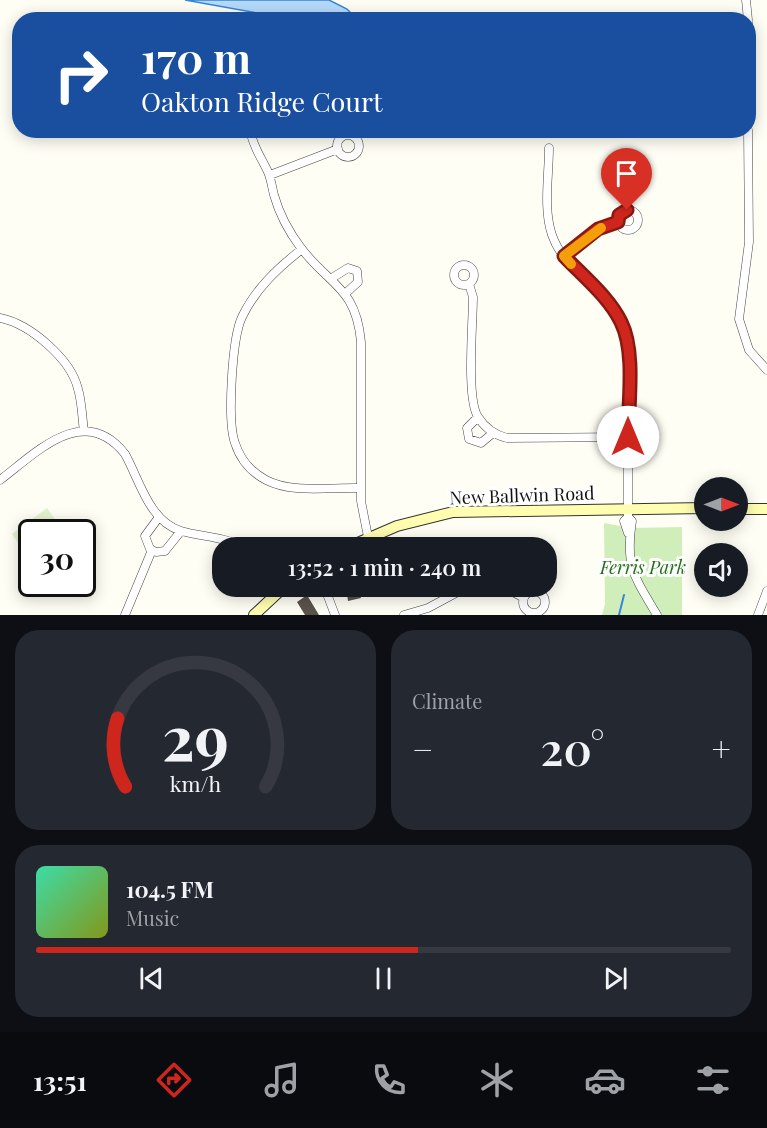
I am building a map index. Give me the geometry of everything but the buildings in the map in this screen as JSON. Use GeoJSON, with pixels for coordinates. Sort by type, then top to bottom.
{"type":"FeatureCollection","features":[{"type":"Feature","properties":{"kind":"main road"},"geometry":{"type":"LineString","coordinates":[[748,508],[767,509]]}},
{"type":"Feature","properties":{"kind":"main road","name":"New Ballwin Road"},"geometry":{"type":"LineString","coordinates":[[368,537],[415,520],[453,512],[628,513],[694,509]]}},
{"type":"Feature","properties":{"kind":"main road"},"geometry":{"type":"LineString","coordinates":[[254,615],[273,597]]}},
{"type":"Feature","properties":{"kind":"street"},"geometry":{"type":"LineString","coordinates":[[251,138],[253,147],[270,175],[284,219],[302,249],[346,293],[358,321],[361,342],[361,488],[368,537]]}},
{"type":"Feature","properties":{"kind":"street"},"geometry":{"type":"LineString","coordinates":[[748,138],[749,242],[739,319],[749,350],[767,370]]}},
{"type":"Feature","properties":{"kind":"street"},"geometry":{"type":"LineString","coordinates":[[549,148],[549,225],[554,241],[564,256],[611,306],[626,333],[628,513],[632,521],[628,533],[630,566],[657,615]]}},
{"type":"Feature","properties":{"kind":"street"},"geometry":{"type":"LineString","coordinates":[[270,175],[338,149]]}},
{"type":"Feature","properties":{"kind":"street"},"geometry":{"type":"LineString","coordinates":[[564,256],[598,229],[618,222]]}},
{"type":"Feature","properties":{"kind":"street"},"geometry":{"type":"LineString","coordinates":[[302,249],[272,274],[247,307],[237,328],[232,349],[234,441],[248,466],[275,484],[290,487],[361,488]]}},
{"type":"Feature","properties":{"kind":"street"},"geometry":{"type":"LineString","coordinates":[[332,278],[348,268],[357,271],[358,282],[346,293]]}},
{"type":"Feature","properties":{"kind":"street"},"geometry":{"type":"LineString","coordinates":[[469,284],[473,297],[472,395],[480,420],[493,433],[507,438],[628,437]]}},
{"type":"Feature","properties":{"kind":"street"},"geometry":{"type":"LineString","coordinates":[[0,318],[12,321],[36,335],[74,377],[84,431]]}},
{"type":"Feature","properties":{"kind":"street"},"geometry":{"type":"LineString","coordinates":[[480,420],[467,428],[469,439],[481,443],[493,433]]}},
{"type":"Feature","properties":{"kind":"street"},"geometry":{"type":"LineString","coordinates":[[0,480],[51,441],[67,433],[84,431],[98,433],[118,445],[159,517],[181,531],[212,537]]}},
{"type":"Feature","properties":{"kind":"street"},"geometry":{"type":"LineString","coordinates":[[159,517],[145,536],[147,545],[152,550],[165,550],[181,531]]}},
{"type":"Feature","properties":{"kind":"street"},"geometry":{"type":"LineString","coordinates":[[125,615],[152,550]]}},
{"type":"Feature","properties":{"kind":"street"},"geometry":{"type":"LineString","coordinates":[[758,615],[767,591]]}},
{"type":"Feature","properties":{"kind":"street"},"geometry":{"type":"LineString","coordinates":[[328,597],[335,615]]}},
{"type":"Feature","properties":{"kind":"street"},"geometry":{"type":"LineString","coordinates":[[404,615],[415,614],[448,597]]}},
{"type":"Feature","properties":{"kind":"green space"},"geometry":{"type":"Polygon","coordinates":[[[47,508],[55,519],[32,519],[47,508]]]}},
{"type":"Feature","properties":{"kind":"green space","name":"Ferris Park"},"geometry":{"type":"Polygon","coordinates":[[[604,523],[631,528],[682,527],[682,615],[602,615],[605,604],[604,523]]]}},
{"type":"Feature","properties":{"kind":"green space"},"geometry":{"type":"Polygon","coordinates":[[[18,530],[18,543],[12,534],[18,530]]]}},
{"type":"Feature","properties":{"kind":"water"},"geometry":{"type":"Polygon","coordinates":[[[185,0],[329,0],[350,12],[251,12],[185,0]]]}},
{"type":"Feature","properties":{"kind":"waterway"},"geometry":{"type":"LineString","coordinates":[[619,615],[624,595]]}},
{"type":"Feature","properties":{"kind":"slow traffic"},"geometry":{"type":"LineString","coordinates":[[571,264],[564,256],[601,228]]}},
{"type":"Feature","properties":{"kind":"route"},"geometry":{"type":"LineString","coordinates":[[627,210],[621,212],[618,222],[598,229],[564,256],[611,306],[626,333],[628,437]]}}]}
